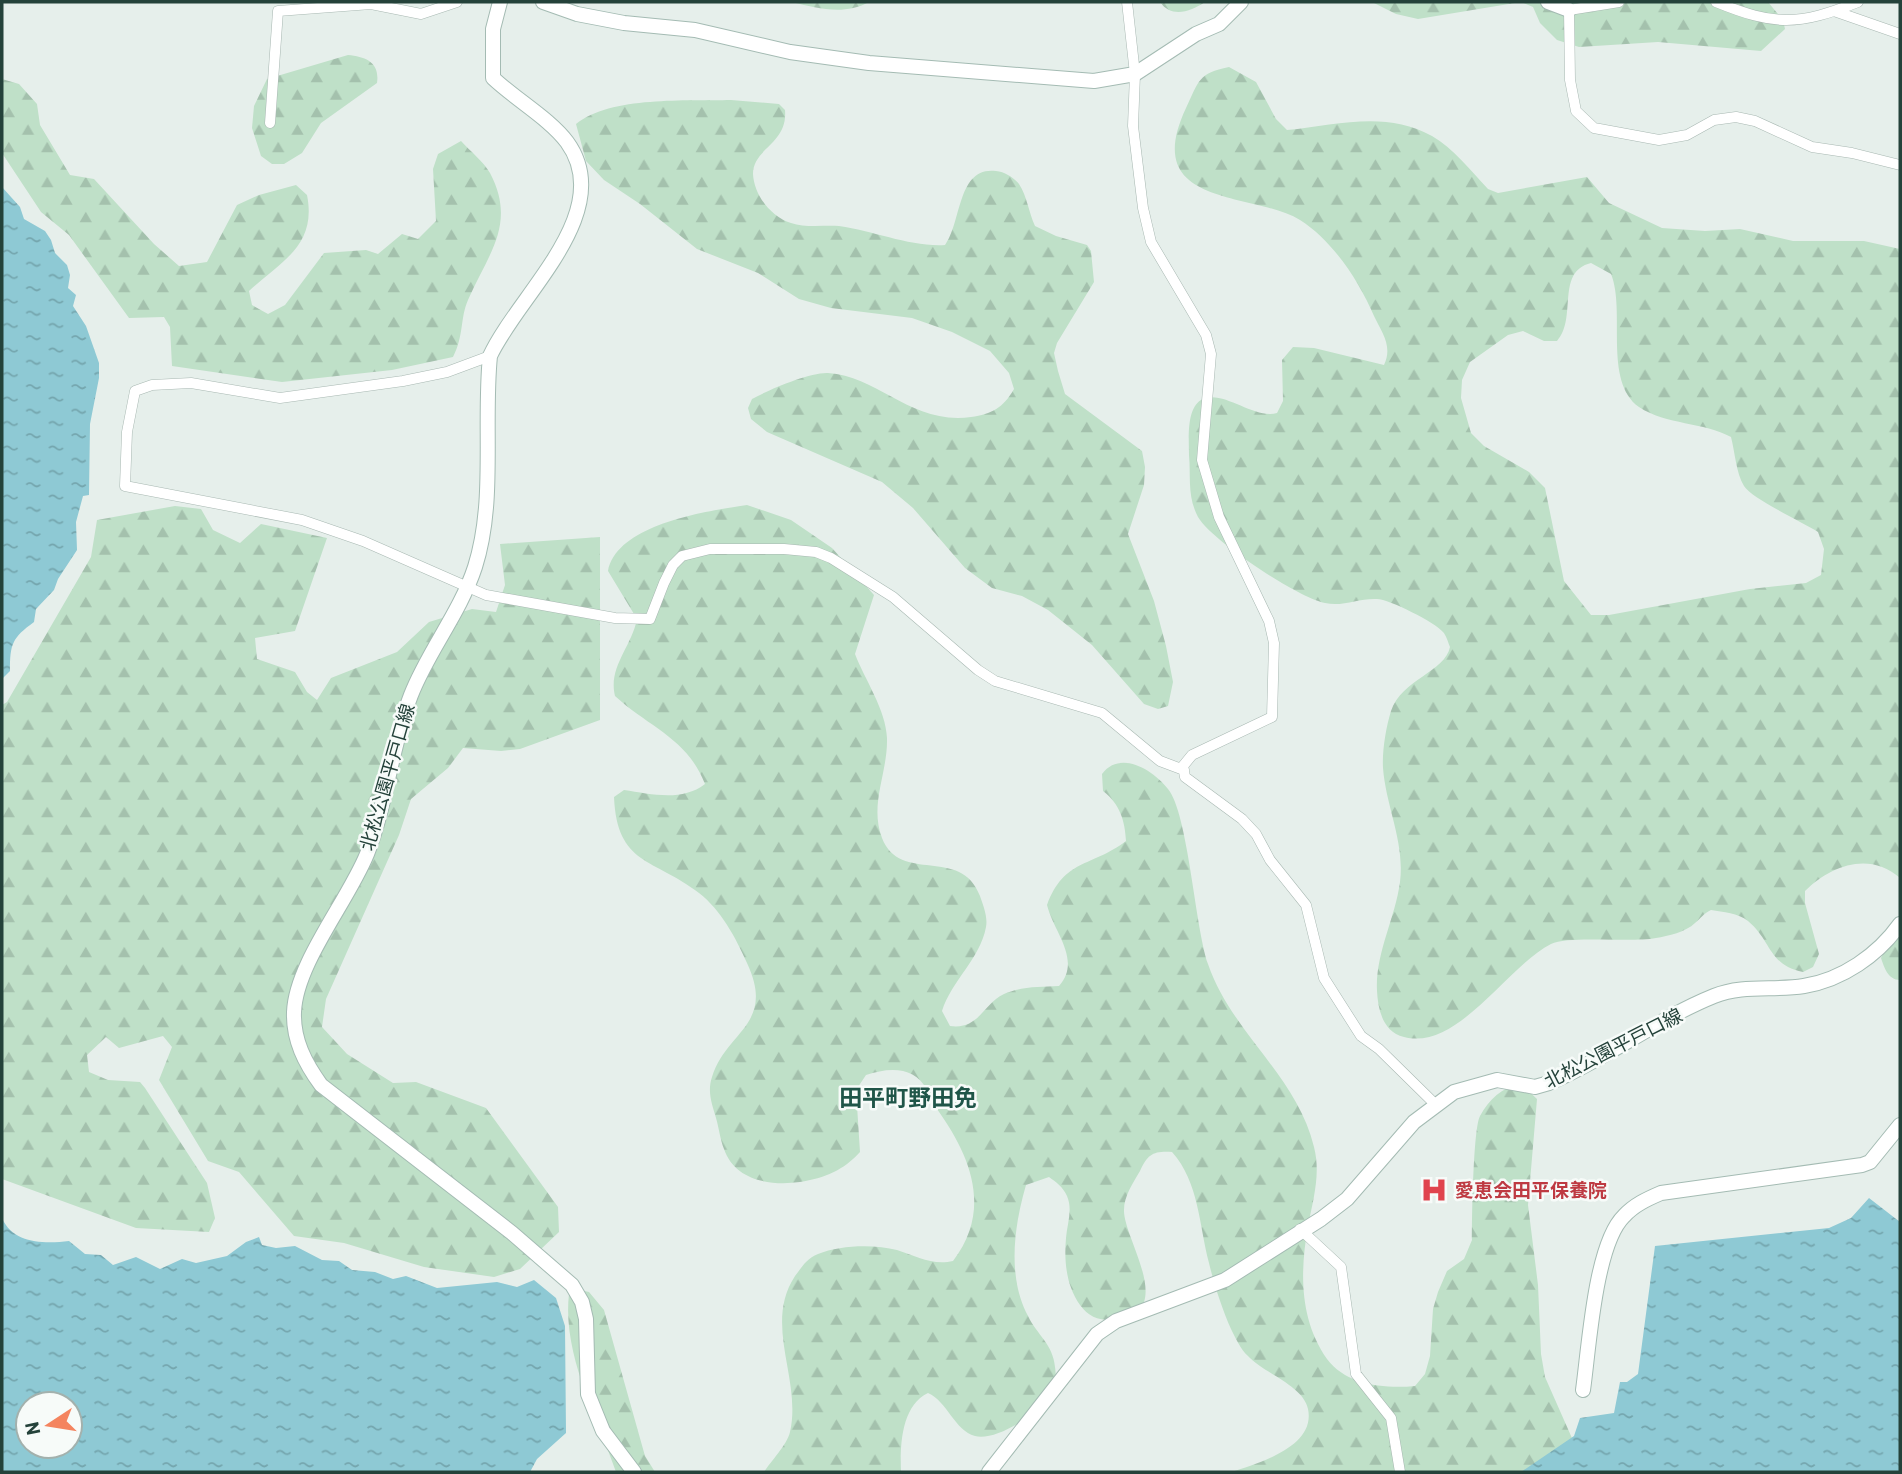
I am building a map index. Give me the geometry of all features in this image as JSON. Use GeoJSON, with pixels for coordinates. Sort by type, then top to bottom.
{"type":"FeatureCollection","features":[{"type":"Feature","properties":{"kind":"main road","name":"北松公園平戸口線"},"geometry":{"type":"LineString","coordinates":[[500,2],[493,29],[493,78],[565,140],[576,160],[582,188],[576,220],[500,336],[490,356],[481,545],[467,587],[411,693],[367,854],[304,974],[294,1013],[299,1045],[307,1065],[321,1085],[512,1233],[572,1285],[582,1302],[586,1318],[588,1394],[603,1431],[634,1472]]}},
{"type":"Feature","properties":{"kind":"main road"},"geometry":{"type":"LineString","coordinates":[[543,2],[563,10],[624,23],[695,30],[790,52],[869,63],[1094,81],[1135,74],[1196,34],[1219,24],[1241,2]]}},
{"type":"Feature","properties":{"kind":"main road"},"geometry":{"type":"LineString","coordinates":[[1548,2],[1569,10]]}},
{"type":"Feature","properties":{"kind":"main road","name":"北松公園平戸口線"},"geometry":{"type":"LineString","coordinates":[[989,1472],[1097,1334],[1116,1321],[1225,1280],[1276,1249],[1300,1229],[1321,1219],[1347,1199],[1414,1122],[1435,1104],[1464,1088],[1497,1080],[1535,1087],[1549,1083],[1715,995],[1763,986],[1803,986],[1832,978],[1866,959],[1900,924]]}},
{"type":"Feature","properties":{"kind":"main road"},"geometry":{"type":"LineString","coordinates":[[1583,1390],[1603,1261],[1613,1231],[1623,1216],[1643,1201],[1661,1193],[1863,1166],[1870,1162],[1900,1125]]}},
{"type":"Feature","properties":{"kind":"street"},"geometry":{"type":"LineString","coordinates":[[270,123],[278,11],[371,4],[421,14],[457,2]]}},
{"type":"Feature","properties":{"kind":"street"},"geometry":{"type":"LineString","coordinates":[[1127,2],[1135,74],[1133,126],[1143,208],[1152,242],[1206,335],[1211,354],[1202,460],[1208,487],[1266,613],[1274,643],[1272,717],[1192,755],[1183,766],[1185,777],[1242,819],[1255,834],[1270,860],[1306,905],[1324,978],[1361,1036],[1379,1049],[1435,1104]]}},
{"type":"Feature","properties":{"kind":"street"},"geometry":{"type":"LineString","coordinates":[[1619,2],[1569,10],[1570,80],[1576,111],[1594,128],[1659,140],[1687,135],[1714,120],[1736,117],[1755,121],[1812,147],[1852,153],[1900,165]]}},
{"type":"Feature","properties":{"kind":"street"},"geometry":{"type":"LineString","coordinates":[[1716,2],[1773,22],[1793,21],[1858,2]]}},
{"type":"Feature","properties":{"kind":"street"},"geometry":{"type":"LineString","coordinates":[[1833,10],[1900,34]]}},
{"type":"Feature","properties":{"kind":"street"},"geometry":{"type":"LineString","coordinates":[[490,356],[447,372],[403,381],[280,398],[215,385],[152,385],[135,391],[127,432],[125,486],[302,520],[373,545],[486,594],[615,618],[650,619],[673,565],[682,556],[710,550],[784,549],[816,552],[831,558],[893,597],[978,670],[995,681],[1102,713],[1160,761],[1184,771]]}},
{"type":"Feature","properties":{"kind":"street"},"geometry":{"type":"LineString","coordinates":[[1300,1229],[1341,1267],[1356,1374],[1391,1418],[1400,1472]]}},
{"type":"Feature","properties":{"kind":"green space"},"geometry":{"type":"Polygon","coordinates":[[[791,2],[869,2],[840,10],[791,2]]]}},
{"type":"Feature","properties":{"kind":"green space"},"geometry":{"type":"Polygon","coordinates":[[[1160,2],[1205,2],[1176,12],[1160,2]]]}},
{"type":"Feature","properties":{"kind":"green space"},"geometry":{"type":"Polygon","coordinates":[[[1372,2],[1521,2],[1418,19],[1396,14],[1372,2]]]}},
{"type":"Feature","properties":{"kind":"green space"},"geometry":{"type":"Polygon","coordinates":[[[1521,2],[1768,2],[1783,20],[1785,29],[1761,51],[1658,42],[1579,47],[1557,40],[1540,23],[1533,7],[1521,2]]]}},
{"type":"Feature","properties":{"kind":"green space"},"geometry":{"type":"Polygon","coordinates":[[[348,55],[361,57],[374,65],[377,83],[321,123],[302,153],[284,164],[272,164],[261,156],[252,128],[254,106],[267,79],[348,55]]]}},
{"type":"Feature","properties":{"kind":"green space"},"geometry":{"type":"Polygon","coordinates":[[[1229,67],[1256,82],[1276,119],[1287,130],[1361,121],[1397,123],[1415,128],[1440,141],[1462,160],[1488,189],[1498,193],[1587,177],[1609,203],[1662,228],[1705,231],[1740,229],[1793,241],[1864,241],[1900,249],[1900,878],[1876,865],[1864,863],[1839,868],[1805,891],[1805,903],[1819,954],[1813,967],[1803,972],[1783,964],[1744,918],[1711,910],[1687,929],[1666,936],[1645,939],[1571,940],[1551,944],[1534,955],[1462,1020],[1443,1032],[1424,1038],[1404,1037],[1386,1025],[1379,1006],[1377,977],[1397,896],[1401,867],[1383,768],[1386,732],[1396,700],[1440,663],[1450,647],[1439,628],[1383,600],[1332,604],[1312,599],[1295,590],[1256,567],[1220,540],[1198,517],[1192,502],[1189,433],[1193,410],[1201,400],[1218,398],[1258,412],[1277,413],[1283,401],[1282,360],[1293,347],[1314,348],[1384,365],[1387,352],[1383,334],[1353,276],[1334,250],[1312,229],[1300,220],[1279,211],[1207,191],[1189,180],[1177,164],[1175,140],[1194,91],[1205,75],[1229,67]],[[1591,263],[1580,268],[1573,276],[1566,320],[1557,341],[1544,341],[1523,331],[1508,335],[1470,362],[1462,380],[1461,398],[1471,433],[1484,446],[1529,472],[1545,488],[1564,581],[1591,615],[1609,615],[1750,589],[1806,583],[1821,575],[1824,549],[1818,532],[1766,503],[1744,486],[1731,437],[1650,413],[1639,407],[1628,395],[1618,363],[1617,307],[1611,274],[1591,263]]]}},
{"type":"Feature","properties":{"kind":"green space"},"geometry":{"type":"Polygon","coordinates":[[[2,79],[19,84],[37,104],[40,125],[70,175],[94,179],[154,244],[179,266],[207,262],[237,205],[259,195],[296,185],[307,195],[309,212],[302,239],[284,261],[249,291],[252,305],[268,314],[285,305],[324,253],[366,250],[378,254],[402,234],[418,239],[436,221],[433,169],[438,154],[461,141],[490,173],[498,191],[501,208],[497,238],[466,307],[453,357],[392,370],[282,382],[172,366],[170,327],[164,317],[129,318],[69,235],[41,212],[2,153],[2,79]]]}},
{"type":"Feature","properties":{"kind":"green space"},"geometry":{"type":"Polygon","coordinates":[[[731,100],[779,104],[785,110],[781,131],[758,158],[753,174],[757,190],[765,204],[777,216],[791,223],[839,226],[919,244],[945,245],[967,186],[974,177],[983,172],[996,171],[1009,175],[1019,184],[1035,226],[1056,236],[1087,245],[1091,251],[1094,282],[1057,343],[1054,353],[1065,394],[1142,451],[1144,485],[1128,534],[1154,601],[1166,646],[1173,682],[1168,706],[1158,709],[1144,704],[1092,645],[1048,610],[1022,596],[992,588],[965,568],[913,508],[882,482],[767,432],[751,419],[748,408],[752,399],[789,382],[820,373],[846,376],[913,407],[950,418],[991,412],[1006,401],[1014,389],[1009,373],[990,351],[952,332],[912,318],[831,308],[799,299],[758,273],[697,249],[640,204],[604,180],[586,161],[576,124],[591,115],[629,104],[731,100]]]}},
{"type":"Feature","properties":{"kind":"green space"},"geometry":{"type":"Polygon","coordinates":[[[747,505],[791,520],[832,548],[874,595],[855,654],[886,727],[887,751],[877,813],[882,838],[891,852],[902,860],[959,872],[971,881],[980,896],[986,915],[983,939],[952,989],[942,1011],[950,1026],[968,1024],[997,998],[1011,991],[1059,986],[1068,966],[1067,956],[1047,905],[1054,890],[1070,871],[1126,841],[1120,813],[1114,801],[1103,791],[1102,774],[1118,763],[1136,765],[1153,775],[1168,789],[1181,821],[1208,964],[1232,1011],[1294,1098],[1314,1147],[1316,1177],[1305,1243],[1304,1294],[1311,1328],[1327,1359],[1335,1368],[1355,1380],[1391,1387],[1415,1386],[1425,1374],[1430,1356],[1433,1309],[1438,1292],[1447,1271],[1464,1259],[1472,1240],[1474,1156],[1480,1116],[1497,1095],[1520,1083],[1537,1099],[1528,1205],[1545,1377],[1579,1454],[1564,1472],[1232,1472],[1270,1458],[1294,1443],[1303,1434],[1308,1422],[1308,1409],[1299,1393],[1255,1362],[1238,1343],[1216,1288],[1193,1190],[1181,1164],[1172,1152],[1165,1152],[1156,1153],[1146,1161],[1129,1190],[1124,1205],[1126,1223],[1146,1292],[1142,1306],[1132,1316],[1101,1319],[1093,1317],[1083,1309],[1075,1297],[1067,1273],[1065,1247],[1070,1212],[1067,1196],[1049,1177],[1026,1185],[1016,1234],[1017,1285],[1028,1316],[1051,1352],[1056,1375],[1055,1386],[1049,1396],[1032,1414],[996,1434],[975,1436],[962,1428],[941,1402],[928,1393],[912,1407],[907,1417],[902,1439],[901,1472],[764,1472],[790,1432],[791,1392],[782,1314],[786,1295],[802,1266],[818,1254],[857,1246],[888,1248],[932,1261],[953,1261],[972,1222],[974,1202],[967,1164],[959,1145],[922,1082],[916,1076],[901,1070],[866,1075],[856,1090],[860,1152],[841,1168],[809,1180],[777,1183],[755,1179],[736,1168],[729,1160],[723,1145],[710,1088],[719,1061],[746,1026],[756,1001],[747,963],[727,925],[707,900],[683,882],[641,858],[622,836],[614,797],[624,790],[676,795],[696,790],[705,784],[697,768],[678,744],[615,696],[617,667],[637,619],[608,571],[615,555],[645,531],[688,516],[747,505]]]}},
{"type":"Feature","properties":{"kind":"green space"},"geometry":{"type":"Polygon","coordinates":[[[175,506],[201,509],[213,530],[240,543],[261,524],[327,538],[295,631],[255,638],[257,659],[295,672],[307,692],[317,700],[331,678],[397,652],[429,622],[472,609],[496,612],[505,585],[500,544],[600,537],[600,720],[520,749],[501,751],[463,748],[448,768],[411,799],[399,835],[326,999],[322,1027],[347,1054],[393,1083],[416,1082],[486,1108],[558,1207],[559,1232],[520,1269],[494,1277],[424,1267],[344,1243],[294,1236],[239,1172],[208,1161],[159,1080],[172,1047],[163,1036],[119,1048],[106,1037],[87,1055],[89,1072],[108,1080],[140,1082],[145,1088],[207,1183],[215,1218],[209,1232],[136,1228],[2,1179],[2,705],[7,702],[91,557],[97,520],[175,506]]]}},
{"type":"Feature","properties":{"kind":"green space"},"geometry":{"type":"Polygon","coordinates":[[[1900,922],[1900,980],[1890,975],[1881,958],[1900,922]]]}},
{"type":"Feature","properties":{"kind":"green space"},"geometry":{"type":"Polygon","coordinates":[[[580,1290],[589,1292],[604,1310],[645,1456],[655,1472],[616,1472],[583,1385],[571,1339],[569,1294],[580,1290]]]}},
{"type":"Feature","properties":{"kind":"water"},"geometry":{"type":"Polygon","coordinates":[[[2,187],[20,207],[24,219],[45,231],[55,253],[67,265],[70,275],[68,288],[76,295],[73,306],[86,326],[99,363],[99,378],[90,424],[89,495],[83,496],[76,522],[77,550],[54,590],[36,609],[34,622],[14,642],[10,671],[2,679],[2,187]]]}},
{"type":"Feature","properties":{"kind":"water"},"geometry":{"type":"Polygon","coordinates":[[[1869,1198],[1900,1222],[1900,1472],[1521,1472],[1574,1436],[1580,1418],[1614,1413],[1620,1382],[1627,1382],[1638,1374],[1655,1246],[1829,1228],[1851,1218],[1869,1198]]]}},
{"type":"Feature","properties":{"kind":"water"},"geometry":{"type":"Polygon","coordinates":[[[2,1218],[7,1227],[22,1237],[40,1242],[69,1241],[85,1254],[101,1255],[113,1265],[136,1257],[160,1269],[182,1259],[196,1263],[227,1256],[246,1242],[259,1237],[262,1245],[276,1248],[295,1246],[322,1260],[339,1261],[352,1270],[375,1272],[393,1279],[406,1276],[437,1288],[497,1282],[517,1287],[534,1280],[556,1298],[565,1326],[566,1433],[537,1459],[530,1472],[2,1472],[2,1218]]]}},
{"type":"Feature","properties":{"kind":"place","name":"愛恵会田平保養院"},"geometry":{"type":"Point","coordinates":[1434,1190]}},
{"type":"Feature","properties":{"kind":"district","name":"田平町野田免"},"geometry":{"type":"Point","coordinates":[908,1098]}}]}
